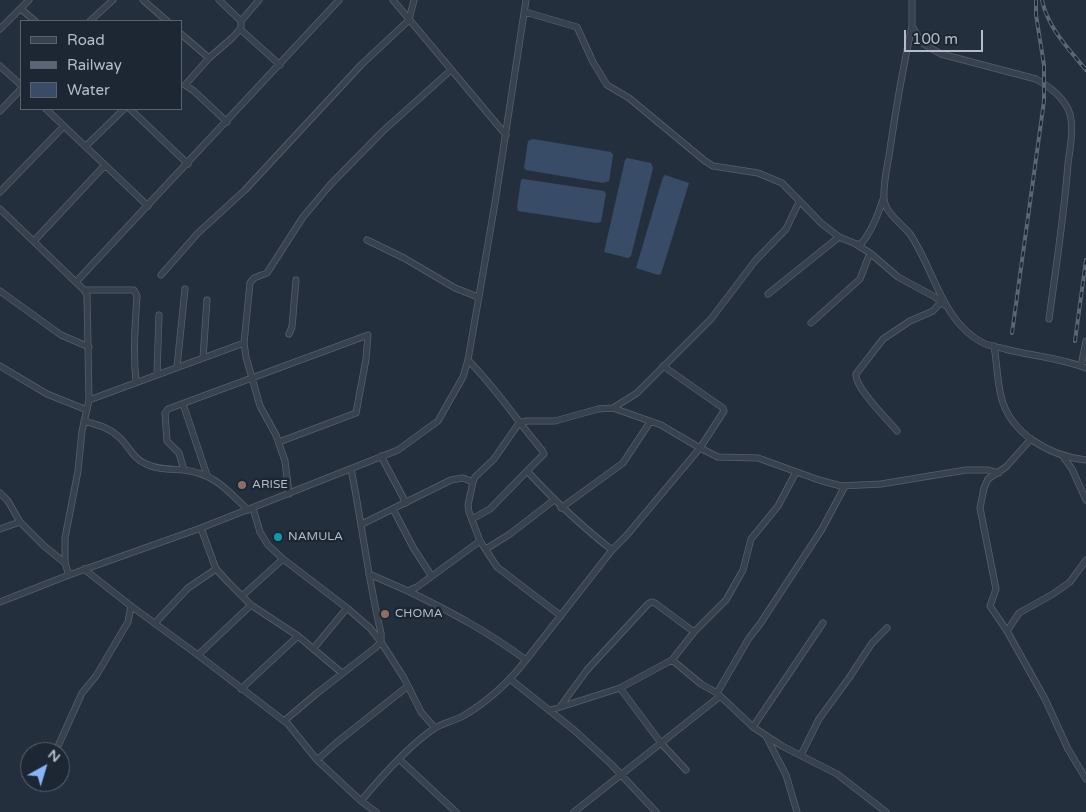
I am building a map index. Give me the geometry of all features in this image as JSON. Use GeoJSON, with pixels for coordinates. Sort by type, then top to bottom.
{"type":"FeatureCollection","features":[{"type":"Feature","properties":{"kind":"street"},"geometry":{"type":"LineString","coordinates":[[0,29],[29,0]]}},
{"type":"Feature","properties":{"kind":"street"},"geometry":{"type":"LineString","coordinates":[[91,20],[113,0]]}},
{"type":"Feature","properties":{"kind":"street"},"geometry":{"type":"LineString","coordinates":[[142,0],[164,20]]}},
{"type":"Feature","properties":{"kind":"street"},"geometry":{"type":"LineString","coordinates":[[220,0],[241,21]]}},
{"type":"Feature","properties":{"kind":"street"},"geometry":{"type":"LineString","coordinates":[[227,122],[194,90],[183,83],[241,28],[241,21],[259,0]]}},
{"type":"Feature","properties":{"kind":"street"},"geometry":{"type":"LineString","coordinates":[[76,282],[339,0]]}},
{"type":"Feature","properties":{"kind":"street"},"geometry":{"type":"LineString","coordinates":[[393,0],[506,135]]}},
{"type":"Feature","properties":{"kind":"street"},"geometry":{"type":"LineString","coordinates":[[161,275],[198,233],[245,190],[361,65],[409,20],[414,0]]}},
{"type":"Feature","properties":{"kind":"street"},"geometry":{"type":"LineString","coordinates":[[0,602],[201,528],[398,450],[438,421],[463,377],[468,360],[506,135],[526,0]]}},
{"type":"Feature","properties":{"kind":"street"},"geometry":{"type":"LineString","coordinates":[[525,12],[577,27],[593,62],[607,85],[629,98],[705,162],[713,166],[758,173],[777,180],[838,238],[861,244],[868,236],[884,199],[900,83],[912,26],[912,0]]}},
{"type":"Feature","properties":{"kind":"street"},"geometry":{"type":"LineString","coordinates":[[19,10],[34,20]]}},
{"type":"Feature","properties":{"kind":"street"},"geometry":{"type":"LineString","coordinates":[[912,26],[922,43],[941,54],[1027,76],[1045,84],[1059,97],[1069,112],[1071,135],[1067,179],[1049,319]]}},
{"type":"Feature","properties":{"kind":"street"},"geometry":{"type":"LineString","coordinates":[[240,29],[280,65]]}},
{"type":"Feature","properties":{"kind":"street"},"geometry":{"type":"LineString","coordinates":[[182,35],[209,58]]}},
{"type":"Feature","properties":{"kind":"street"},"geometry":{"type":"LineString","coordinates":[[0,66],[20,84]]}},
{"type":"Feature","properties":{"kind":"street"},"geometry":{"type":"LineString","coordinates":[[289,494],[285,461],[279,442],[260,406],[251,377],[244,343],[249,289],[252,280],[267,273],[315,201],[360,153],[451,70]]}},
{"type":"Feature","properties":{"kind":"street"},"geometry":{"type":"LineString","coordinates":[[0,111],[20,91]]}},
{"type":"Feature","properties":{"kind":"street"},"geometry":{"type":"LineString","coordinates":[[47,110],[148,206]]}},
{"type":"Feature","properties":{"kind":"street"},"geometry":{"type":"LineString","coordinates":[[86,146],[123,110]]}},
{"type":"Feature","properties":{"kind":"street"},"geometry":{"type":"LineString","coordinates":[[131,110],[188,164]]}},
{"type":"Feature","properties":{"kind":"street"},"geometry":{"type":"LineString","coordinates":[[0,192],[64,126]]}},
{"type":"Feature","properties":{"kind":"street"},"geometry":{"type":"LineString","coordinates":[[34,241],[105,165]]}},
{"type":"Feature","properties":{"kind":"street"},"geometry":{"type":"LineString","coordinates":[[884,199],[888,210],[909,234],[925,259],[946,306],[963,328],[983,343],[1040,357],[1063,360],[1084,367],[1086,341]]}},
{"type":"Feature","properties":{"kind":"street"},"geometry":{"type":"LineString","coordinates":[[613,408],[636,392],[711,319],[755,261],[790,225],[800,202]]}},
{"type":"Feature","properties":{"kind":"street"},"geometry":{"type":"LineString","coordinates":[[0,209],[84,290],[87,300],[89,400],[65,538],[65,563],[69,575]]}},
{"type":"Feature","properties":{"kind":"street"},"geometry":{"type":"LineString","coordinates":[[768,294],[838,238]]}},
{"type":"Feature","properties":{"kind":"street"},"geometry":{"type":"LineString","coordinates":[[367,240],[404,258],[455,288],[478,297]]}},
{"type":"Feature","properties":{"kind":"street"},"geometry":{"type":"LineString","coordinates":[[854,243],[870,253],[898,277],[946,306]]}},
{"type":"Feature","properties":{"kind":"street"},"geometry":{"type":"LineString","coordinates":[[811,323],[857,283],[862,276],[870,253]]}},
{"type":"Feature","properties":{"kind":"street"},"geometry":{"type":"LineString","coordinates":[[289,334],[292,327],[296,280]]}},
{"type":"Feature","properties":{"kind":"street"},"geometry":{"type":"LineString","coordinates":[[177,367],[185,289]]}},
{"type":"Feature","properties":{"kind":"street"},"geometry":{"type":"LineString","coordinates":[[84,290],[134,290],[136,292],[134,329],[136,382]]}},
{"type":"Feature","properties":{"kind":"street"},"geometry":{"type":"LineString","coordinates":[[0,291],[61,335],[89,347]]}},
{"type":"Feature","properties":{"kind":"street"},"geometry":{"type":"LineString","coordinates":[[203,358],[208,300]]}},
{"type":"Feature","properties":{"kind":"street"},"geometry":{"type":"LineString","coordinates":[[897,431],[865,393],[855,378],[856,374],[883,339],[910,321],[932,311],[941,302]]}},
{"type":"Feature","properties":{"kind":"street"},"geometry":{"type":"LineString","coordinates":[[157,375],[159,315]]}},
{"type":"Feature","properties":{"kind":"street"},"geometry":{"type":"LineString","coordinates":[[184,470],[179,453],[167,440],[165,413],[168,409],[368,335],[366,359],[356,413],[279,442]]}},
{"type":"Feature","properties":{"kind":"street"},"geometry":{"type":"LineString","coordinates":[[89,400],[244,343]]}},
{"type":"Feature","properties":{"kind":"street"},"geometry":{"type":"LineString","coordinates":[[994,346],[1001,398],[1020,430],[1031,440],[1062,455],[1086,460]]}},
{"type":"Feature","properties":{"kind":"street"},"geometry":{"type":"LineString","coordinates":[[468,360],[491,385],[544,454],[490,509],[472,519]]}},
{"type":"Feature","properties":{"kind":"street"},"geometry":{"type":"LineString","coordinates":[[0,366],[47,394],[87,410]]}},
{"type":"Feature","properties":{"kind":"street"},"geometry":{"type":"LineString","coordinates":[[361,801],[399,759],[435,728],[464,715],[510,679],[612,550],[627,535],[700,448],[724,410],[664,366]]}},
{"type":"Feature","properties":{"kind":"street"},"geometry":{"type":"LineString","coordinates":[[183,404],[207,475]]}},
{"type":"Feature","properties":{"kind":"street"},"geometry":{"type":"LineString","coordinates":[[561,616],[497,566],[480,541],[468,505],[475,477],[494,458],[519,423],[527,421],[555,421],[598,409],[613,408],[661,425],[718,457],[758,458],[819,480],[845,486],[881,484],[966,470],[987,470],[999,473]]}},
{"type":"Feature","properties":{"kind":"street"},"geometry":{"type":"LineString","coordinates":[[84,421],[112,430],[122,439],[137,460],[145,464],[165,470],[184,470],[207,475],[220,483],[250,509],[263,539],[283,559],[370,628],[381,642],[408,686],[421,712],[435,728]]}},
{"type":"Feature","properties":{"kind":"street"},"geometry":{"type":"LineString","coordinates":[[561,508],[623,463],[650,422]]}},
{"type":"Feature","properties":{"kind":"street"},"geometry":{"type":"LineString","coordinates":[[1031,440],[1012,462],[988,479],[984,485],[980,508],[996,589],[990,606],[1007,631],[1046,699],[1068,749],[1086,779]]}},
{"type":"Feature","properties":{"kind":"street"},"geometry":{"type":"LineString","coordinates":[[1062,455],[1072,469],[1086,500]]}},
{"type":"Feature","properties":{"kind":"street"},"geometry":{"type":"LineString","coordinates":[[381,456],[406,502]]}},
{"type":"Feature","properties":{"kind":"street"},"geometry":{"type":"LineString","coordinates":[[351,469],[381,633],[381,642]]}},
{"type":"Feature","properties":{"kind":"street"},"geometry":{"type":"LineString","coordinates":[[527,471],[561,508],[612,550]]}},
{"type":"Feature","properties":{"kind":"street"},"geometry":{"type":"LineString","coordinates":[[551,710],[620,688],[672,660],[694,632],[717,610],[734,588],[747,560],[751,539],[778,506],[796,472]]}},
{"type":"Feature","properties":{"kind":"street"},"geometry":{"type":"LineString","coordinates":[[362,524],[451,480],[463,478],[473,482]]}},
{"type":"Feature","properties":{"kind":"street"},"geometry":{"type":"LineString","coordinates":[[574,812],[600,793],[718,695],[749,638],[822,529],[845,486]]}},
{"type":"Feature","properties":{"kind":"street"},"geometry":{"type":"LineString","coordinates":[[0,493],[8,501],[20,522],[43,545],[65,563]]}},
{"type":"Feature","properties":{"kind":"street"},"geometry":{"type":"LineString","coordinates":[[486,549],[510,534],[554,500]]}},
{"type":"Feature","properties":{"kind":"street"},"geometry":{"type":"LineString","coordinates":[[393,509],[414,549],[431,575]]}},
{"type":"Feature","properties":{"kind":"street"},"geometry":{"type":"LineString","coordinates":[[1,528],[20,522]]}},
{"type":"Feature","properties":{"kind":"street"},"geometry":{"type":"LineString","coordinates":[[201,528],[216,569],[242,596],[252,605],[298,636],[342,673]]}},
{"type":"Feature","properties":{"kind":"street"},"geometry":{"type":"LineString","coordinates":[[408,591],[418,587],[431,575],[480,541]]}},
{"type":"Feature","properties":{"kind":"street"},"geometry":{"type":"LineString","coordinates":[[242,596],[283,559]]}},
{"type":"Feature","properties":{"kind":"street"},"geometry":{"type":"LineString","coordinates":[[1007,631],[1019,613],[1070,582],[1086,560]]}},
{"type":"Feature","properties":{"kind":"street"},"geometry":{"type":"LineString","coordinates":[[154,623],[188,588],[216,569]]}},
{"type":"Feature","properties":{"kind":"street"},"geometry":{"type":"LineString","coordinates":[[84,570],[284,721],[318,760],[361,801],[376,812]]}},
{"type":"Feature","properties":{"kind":"street"},"geometry":{"type":"LineString","coordinates":[[369,574],[457,615],[496,638],[526,660]]}},
{"type":"Feature","properties":{"kind":"street"},"geometry":{"type":"LineString","coordinates":[[560,707],[588,670],[648,604],[652,602],[659,605],[694,632]]}},
{"type":"Feature","properties":{"kind":"street"},"geometry":{"type":"LineString","coordinates":[[198,655],[252,605]]}},
{"type":"Feature","properties":{"kind":"street"},"geometry":{"type":"LineString","coordinates":[[60,742],[82,694],[96,676],[128,622],[131,606]]}},
{"type":"Feature","properties":{"kind":"street"},"geometry":{"type":"LineString","coordinates":[[313,649],[347,608]]}},
{"type":"Feature","properties":{"kind":"street"},"geometry":{"type":"LineString","coordinates":[[753,727],[823,623]]}},
{"type":"Feature","properties":{"kind":"street"},"geometry":{"type":"LineString","coordinates":[[801,755],[819,719],[850,678],[872,643],[887,628]]}},
{"type":"Feature","properties":{"kind":"street"},"geometry":{"type":"LineString","coordinates":[[241,689],[298,636]]}},
{"type":"Feature","properties":{"kind":"street"},"geometry":{"type":"LineString","coordinates":[[284,721],[381,642]]}},
{"type":"Feature","properties":{"kind":"street"},"geometry":{"type":"LineString","coordinates":[[672,660],[701,684],[718,695],[753,727],[846,780],[886,812]]}},
{"type":"Feature","properties":{"kind":"street"},"geometry":{"type":"LineString","coordinates":[[510,679],[574,730],[621,774],[628,784],[656,812]]}},
{"type":"Feature","properties":{"kind":"street"},"geometry":{"type":"LineString","coordinates":[[318,760],[331,747],[408,686]]}},
{"type":"Feature","properties":{"kind":"street"},"geometry":{"type":"LineString","coordinates":[[620,688],[661,742],[686,770]]}},
{"type":"Feature","properties":{"kind":"street"},"geometry":{"type":"LineString","coordinates":[[766,736],[786,775],[797,812]]}},
{"type":"Feature","properties":{"kind":"street"},"geometry":{"type":"LineString","coordinates":[[399,759],[456,812]]}},
{"type":"Feature","properties":{"kind":"water"},"geometry":{"type":"Polygon","coordinates":[[[533,139],[611,152],[613,155],[609,181],[603,183],[526,170],[524,168],[528,141],[533,139]]]}},
{"type":"Feature","properties":{"kind":"water"},"geometry":{"type":"Polygon","coordinates":[[[627,158],[651,163],[653,168],[631,256],[628,258],[604,252],[627,158]]]}},
{"type":"Feature","properties":{"kind":"water"},"geometry":{"type":"Polygon","coordinates":[[[665,175],[689,183],[661,274],[658,275],[636,268],[665,175]]]}},
{"type":"Feature","properties":{"kind":"water"},"geometry":{"type":"Polygon","coordinates":[[[521,180],[604,191],[606,194],[601,222],[597,223],[518,211],[521,180]]]}},
{"type":"Feature","properties":{"kind":"railway"},"geometry":{"type":"LineString","coordinates":[[1012,333],[1044,101],[1044,65],[1036,15],[1036,0]]}},
{"type":"Feature","properties":{"kind":"railway"},"geometry":{"type":"LineString","coordinates":[[1042,0],[1054,29],[1086,70]]}},
{"type":"Feature","properties":{"kind":"railway"},"geometry":{"type":"LineString","coordinates":[[1075,341],[1086,260]]}},
{"type":"Feature","properties":{"kind":"place","name":"ARISE"},"geometry":{"type":"Point","coordinates":[242,485]}},
{"type":"Feature","properties":{"kind":"place","name":"NAMULA"},"geometry":{"type":"Point","coordinates":[278,537]}},
{"type":"Feature","properties":{"kind":"place","name":"CHOMA"},"geometry":{"type":"Point","coordinates":[385,614]}}]}
